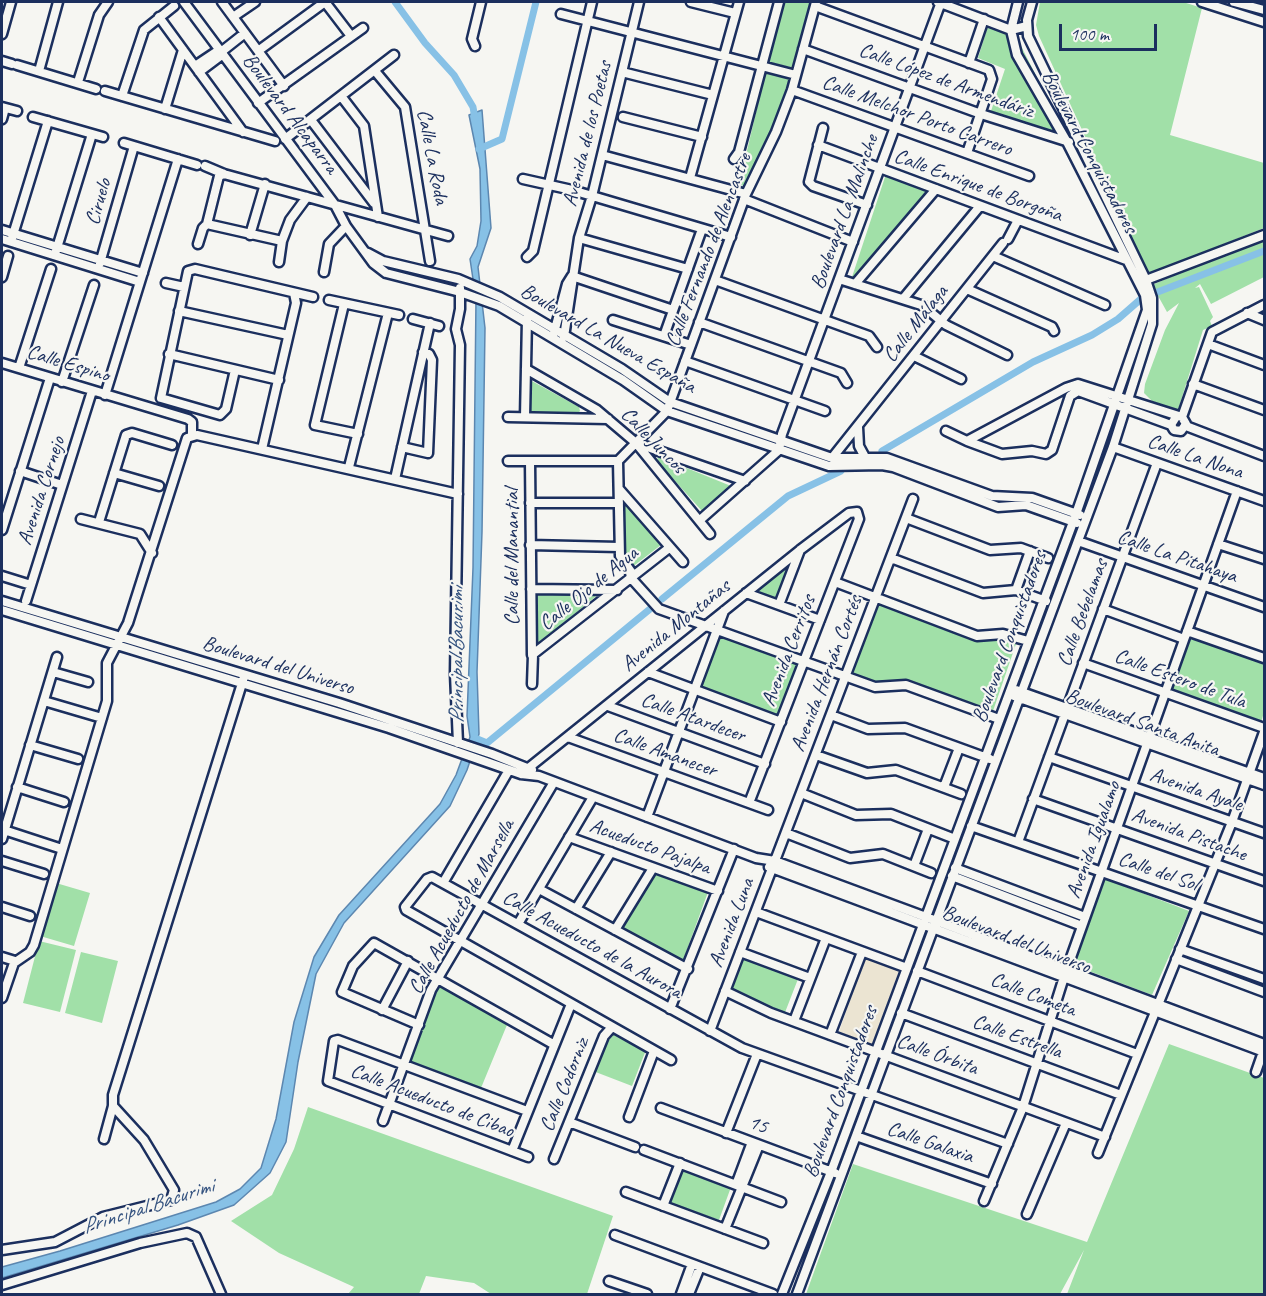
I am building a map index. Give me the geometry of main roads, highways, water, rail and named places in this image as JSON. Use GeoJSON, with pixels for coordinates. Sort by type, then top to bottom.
{"type":"FeatureCollection","features":[{"type":"Feature","properties":{"kind":"water"},"geometry":{"type":"Polygon","coordinates":[[[482,110],[491,228],[478,267],[485,328],[477,672],[479,734],[467,770],[450,806],[344,923],[316,974],[298,1062],[286,1142],[270,1173],[234,1205],[178,1225],[2,1278],[2,1267],[216,1202],[240,1189],[261,1168],[276,1119],[294,1022],[314,957],[339,915],[440,804],[456,775],[470,737],[467,716],[473,568],[476,299],[470,259],[477,246],[481,221],[480,169],[469,115],[482,110]]]}},
{"type":"Feature","properties":{"kind":"waterway","name":"Principal Bacurimi"},"geometry":{"type":"LineString","coordinates":[[395,2],[425,43],[454,75],[473,107],[475,119]]}},
{"type":"Feature","properties":{"kind":"waterway"},"geometry":{"type":"LineString","coordinates":[[479,149],[502,139],[536,2]]}},
{"type":"Feature","properties":{"kind":"waterway"},"geometry":{"type":"LineString","coordinates":[[1155,293],[1264,251]]}},
{"type":"Feature","properties":{"kind":"waterway"},"geometry":{"type":"LineString","coordinates":[[882,451],[1033,362],[1092,335],[1118,319],[1142,298]]}},
{"type":"Feature","properties":{"kind":"waterway"},"geometry":{"type":"LineString","coordinates":[[662,599],[788,496],[841,471]]}},
{"type":"Feature","properties":{"kind":"waterway"},"geometry":{"type":"LineString","coordinates":[[475,738],[487,743],[650,609]]}}]}
